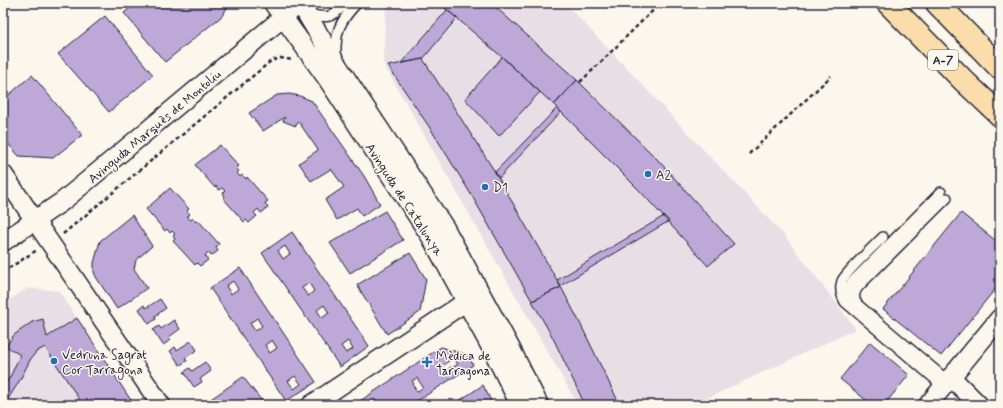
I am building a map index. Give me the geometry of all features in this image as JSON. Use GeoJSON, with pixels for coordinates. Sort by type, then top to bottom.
{"type":"FeatureCollection","features":[{"type":"Feature","properties":{"kind":"highway","name":"A-7"},"geometry":{"type":"LineString","coordinates":[[888,3],[964,81],[1000,115]]}},
{"type":"Feature","properties":{"kind":"highway","name":"A-7"},"geometry":{"type":"LineString","coordinates":[[937,3],[1000,68]]}},
{"type":"Feature","properties":{"kind":"street","name":"Avinguda Marquès de Montoliu"},"geometry":{"type":"LineString","coordinates":[[3,242],[64,201],[279,10],[302,7]]}},
{"type":"Feature","properties":{"kind":"street","name":"Avinguda de Catalunya"},"geometry":{"type":"LineString","coordinates":[[302,7],[336,63],[445,228],[510,347],[539,405]]}},
{"type":"Feature","properties":{"kind":"street","name":"Avinguda de Catalunya"},"geometry":{"type":"LineString","coordinates":[[279,10],[332,86],[431,237],[467,301],[520,405]]}},
{"type":"Feature","properties":{"kind":"street"},"geometry":{"type":"LineString","coordinates":[[3,174],[161,405]]}},
{"type":"Feature","properties":{"kind":"street"},"geometry":{"type":"LineString","coordinates":[[312,405],[467,301]]}},
{"type":"Feature","properties":{"kind":"street"},"geometry":{"type":"LineString","coordinates":[[933,400],[1000,318]]}},
{"type":"Feature","properties":{"kind":"street"},"geometry":{"type":"LineString","coordinates":[[957,370],[979,405]]}},
{"type":"Feature","properties":{"kind":"lane"},"geometry":{"type":"LineString","coordinates":[[302,7],[323,18],[329,17],[347,3]]}},
{"type":"Feature","properties":{"kind":"lane"},"geometry":{"type":"LineString","coordinates":[[336,63],[337,32],[344,18],[357,3]]}},
{"type":"Feature","properties":{"kind":"lane"},"geometry":{"type":"LineString","coordinates":[[851,307],[847,296],[852,282],[944,195],[859,286],[854,293],[854,296],[857,304],[942,375],[944,376],[957,370]]}},
{"type":"Feature","properties":{"kind":"lane"},"geometry":{"type":"LineString","coordinates":[[883,237],[842,279],[840,290],[845,302],[936,380],[938,383],[933,400]]}},
{"type":"Feature","properties":{"kind":"path"},"geometry":{"type":"LineString","coordinates":[[580,82],[661,3]]}},
{"type":"Feature","properties":{"kind":"path"},"geometry":{"type":"LineString","coordinates":[[74,226],[271,61]]}},
{"type":"Feature","properties":{"kind":"path"},"geometry":{"type":"LineString","coordinates":[[749,154],[830,76]]}},
{"type":"Feature","properties":{"kind":"path"},"geometry":{"type":"LineString","coordinates":[[3,272],[27,256]]}},
{"type":"Feature","properties":{"kind":"shaded area"},"geometry":{"type":"Polygon","coordinates":[[[388,3],[565,3],[784,235],[856,329],[693,405],[578,405],[383,63],[386,7],[388,3]]]}},
{"type":"Feature","properties":{"kind":"shaded area","name":"Vedruna Sagrat Cor Tarragona"},"geometry":{"type":"Polygon","coordinates":[[[28,288],[59,291],[134,405],[3,405],[3,304],[28,288]]]}},
{"type":"Feature","properties":{"kind":"green space"},"geometry":{"type":"Polygon","coordinates":[[[803,400],[816,405],[790,405],[803,400]]]}},
{"type":"Feature","properties":{"kind":"building"},"geometry":{"type":"Polygon","coordinates":[[[136,3],[230,3],[222,16],[165,62],[124,13],[136,3]]]}},
{"type":"Feature","properties":{"kind":"building"},"geometry":{"type":"Polygon","coordinates":[[[439,3],[491,3],[577,80],[554,105],[502,57],[439,3]]]}},
{"type":"Feature","properties":{"kind":"building"},"geometry":{"type":"Polygon","coordinates":[[[447,10],[457,18],[423,59],[401,63],[447,10]]]}},
{"type":"Feature","properties":{"kind":"building"},"geometry":{"type":"Polygon","coordinates":[[[105,16],[153,75],[109,112],[58,54],[105,16]]]}},
{"type":"Feature","properties":{"kind":"building"},"geometry":{"type":"Polygon","coordinates":[[[502,57],[540,92],[499,136],[465,99],[502,57]]]}},
{"type":"Feature","properties":{"kind":"building","name":"D1"},"geometry":{"type":"Polygon","coordinates":[[[423,59],[495,172],[561,287],[532,301],[472,196],[432,131],[388,66],[423,59]]]}},
{"type":"Feature","properties":{"kind":"building"},"geometry":{"type":"Polygon","coordinates":[[[32,75],[82,135],[53,158],[19,156],[3,138],[3,100],[32,75]]]}},
{"type":"Feature","properties":{"kind":"building","name":"A2"},"geometry":{"type":"Polygon","coordinates":[[[577,80],[657,159],[734,244],[708,266],[640,191],[554,105],[577,80]]]}},
{"type":"Feature","properties":{"kind":"building"},"geometry":{"type":"Polygon","coordinates":[[[289,94],[300,96],[312,101],[364,176],[380,204],[362,216],[357,208],[337,220],[325,200],[344,187],[331,169],[311,181],[299,163],[318,150],[298,121],[296,126],[283,121],[285,117],[263,131],[249,113],[277,95],[289,94]]]}},
{"type":"Feature","properties":{"kind":"building"},"geometry":{"type":"Polygon","coordinates":[[[557,108],[561,112],[499,178],[495,172],[557,108]]]}},
{"type":"Feature","properties":{"kind":"building"},"geometry":{"type":"Polygon","coordinates":[[[220,145],[239,166],[236,168],[239,171],[237,173],[240,177],[242,175],[246,179],[247,177],[268,201],[265,203],[268,208],[261,213],[258,209],[254,213],[257,216],[249,223],[246,220],[244,222],[223,198],[225,196],[223,193],[225,191],[222,188],[219,190],[216,186],[215,188],[195,165],[220,145]]]}},
{"type":"Feature","properties":{"kind":"building"},"geometry":{"type":"Polygon","coordinates":[[[170,188],[189,209],[187,211],[190,214],[187,217],[191,220],[193,218],[196,222],[198,220],[219,244],[216,247],[218,251],[211,256],[208,252],[205,256],[208,260],[200,266],[197,263],[195,265],[173,241],[175,239],[173,236],[175,234],[172,231],[170,233],[167,229],[165,231],[146,209],[170,188]]]}},
{"type":"Feature","properties":{"kind":"building"},"geometry":{"type":"Polygon","coordinates":[[[385,211],[403,240],[350,273],[330,243],[385,211]]]}},
{"type":"Feature","properties":{"kind":"building"},"geometry":{"type":"Polygon","coordinates":[[[961,213],[1000,244],[1000,283],[941,356],[883,309],[961,213]]]}},
{"type":"Feature","properties":{"kind":"building"},"geometry":{"type":"Polygon","coordinates":[[[132,215],[152,246],[136,260],[134,269],[147,288],[117,309],[96,277],[94,272],[94,263],[100,241],[132,215]]]}},
{"type":"Feature","properties":{"kind":"building"},"geometry":{"type":"Polygon","coordinates":[[[664,216],[669,221],[560,286],[557,280],[664,216]]]}},
{"type":"Feature","properties":{"kind":"building"},"geometry":{"type":"Polygon","coordinates":[[[292,232],[369,346],[340,367],[262,253],[292,232]],[[285,246],[278,251],[283,259],[290,254],[285,246]],[[309,283],[302,288],[308,296],[314,291],[309,283]],[[324,305],[317,310],[322,318],[329,313],[324,305]],[[348,341],[341,346],[346,353],[353,349],[348,341]]]}},
{"type":"Feature","properties":{"kind":"building"},"geometry":{"type":"Polygon","coordinates":[[[410,253],[426,279],[420,312],[387,334],[357,285],[410,253]]]}},
{"type":"Feature","properties":{"kind":"building"},"geometry":{"type":"Polygon","coordinates":[[[240,268],[316,382],[286,401],[210,288],[240,268]],[[233,281],[226,286],[231,294],[238,289],[233,281]],[[257,318],[250,323],[255,331],[262,326],[257,318]],[[272,340],[265,345],[270,353],[277,348],[272,340]],[[295,376],[288,381],[294,389],[301,384],[295,376]]]}},
{"type":"Feature","properties":{"kind":"building"},"geometry":{"type":"Polygon","coordinates":[[[561,287],[620,405],[585,405],[553,338],[532,301],[561,287]]]}},
{"type":"Feature","properties":{"kind":"building"},"geometry":{"type":"Polygon","coordinates":[[[160,299],[166,308],[155,316],[156,319],[149,324],[139,309],[144,305],[146,308],[160,299]]]}},
{"type":"Feature","properties":{"kind":"building"},"geometry":{"type":"Polygon","coordinates":[[[77,318],[134,405],[83,405],[45,347],[36,352],[30,360],[20,380],[3,404],[3,388],[20,355],[6,346],[14,335],[32,322],[43,319],[47,337],[77,318]]]}},
{"type":"Feature","properties":{"kind":"building"},"geometry":{"type":"Polygon","coordinates":[[[174,320],[180,329],[169,337],[171,340],[163,345],[153,330],[159,326],[161,329],[174,320]]]}},
{"type":"Feature","properties":{"kind":"building"},"geometry":{"type":"Polygon","coordinates":[[[191,341],[197,350],[185,358],[187,361],[180,365],[170,351],[175,347],[177,350],[191,341]]]}},
{"type":"Feature","properties":{"kind":"building"},"geometry":{"type":"Polygon","coordinates":[[[870,342],[909,375],[884,405],[872,405],[840,379],[870,342]]]}},
{"type":"Feature","properties":{"kind":"building"},"geometry":{"type":"Polygon","coordinates":[[[441,347],[468,355],[473,365],[411,405],[379,405],[377,402],[373,405],[354,405],[441,347]],[[453,357],[442,367],[444,372],[458,364],[453,357]],[[417,378],[412,381],[417,392],[423,387],[417,378]]]}},
{"type":"Feature","properties":{"kind":"building"},"geometry":{"type":"Polygon","coordinates":[[[205,362],[211,371],[200,379],[202,382],[194,387],[184,372],[190,368],[192,371],[205,362]]]}},
{"type":"Feature","properties":{"kind":"building"},"geometry":{"type":"Polygon","coordinates":[[[243,377],[265,405],[202,405],[243,377]]]}},
{"type":"Feature","properties":{"kind":"building"},"geometry":{"type":"Polygon","coordinates":[[[483,385],[493,405],[453,405],[483,385]]]}},
{"type":"Feature","properties":{"kind":"place","name":"A2"},"geometry":{"type":"Point","coordinates":[648,174]}},
{"type":"Feature","properties":{"kind":"place","name":"D1"},"geometry":{"type":"Point","coordinates":[485,187]}},
{"type":"Feature","properties":{"kind":"place","name":"Vedruna Sagrat Cor Tarragona"},"geometry":{"type":"Point","coordinates":[54,361]}},
{"type":"Feature","properties":{"kind":"place","name":"Mèdica de Tarragona"},"geometry":{"type":"Point","coordinates":[427,362]}}]}
